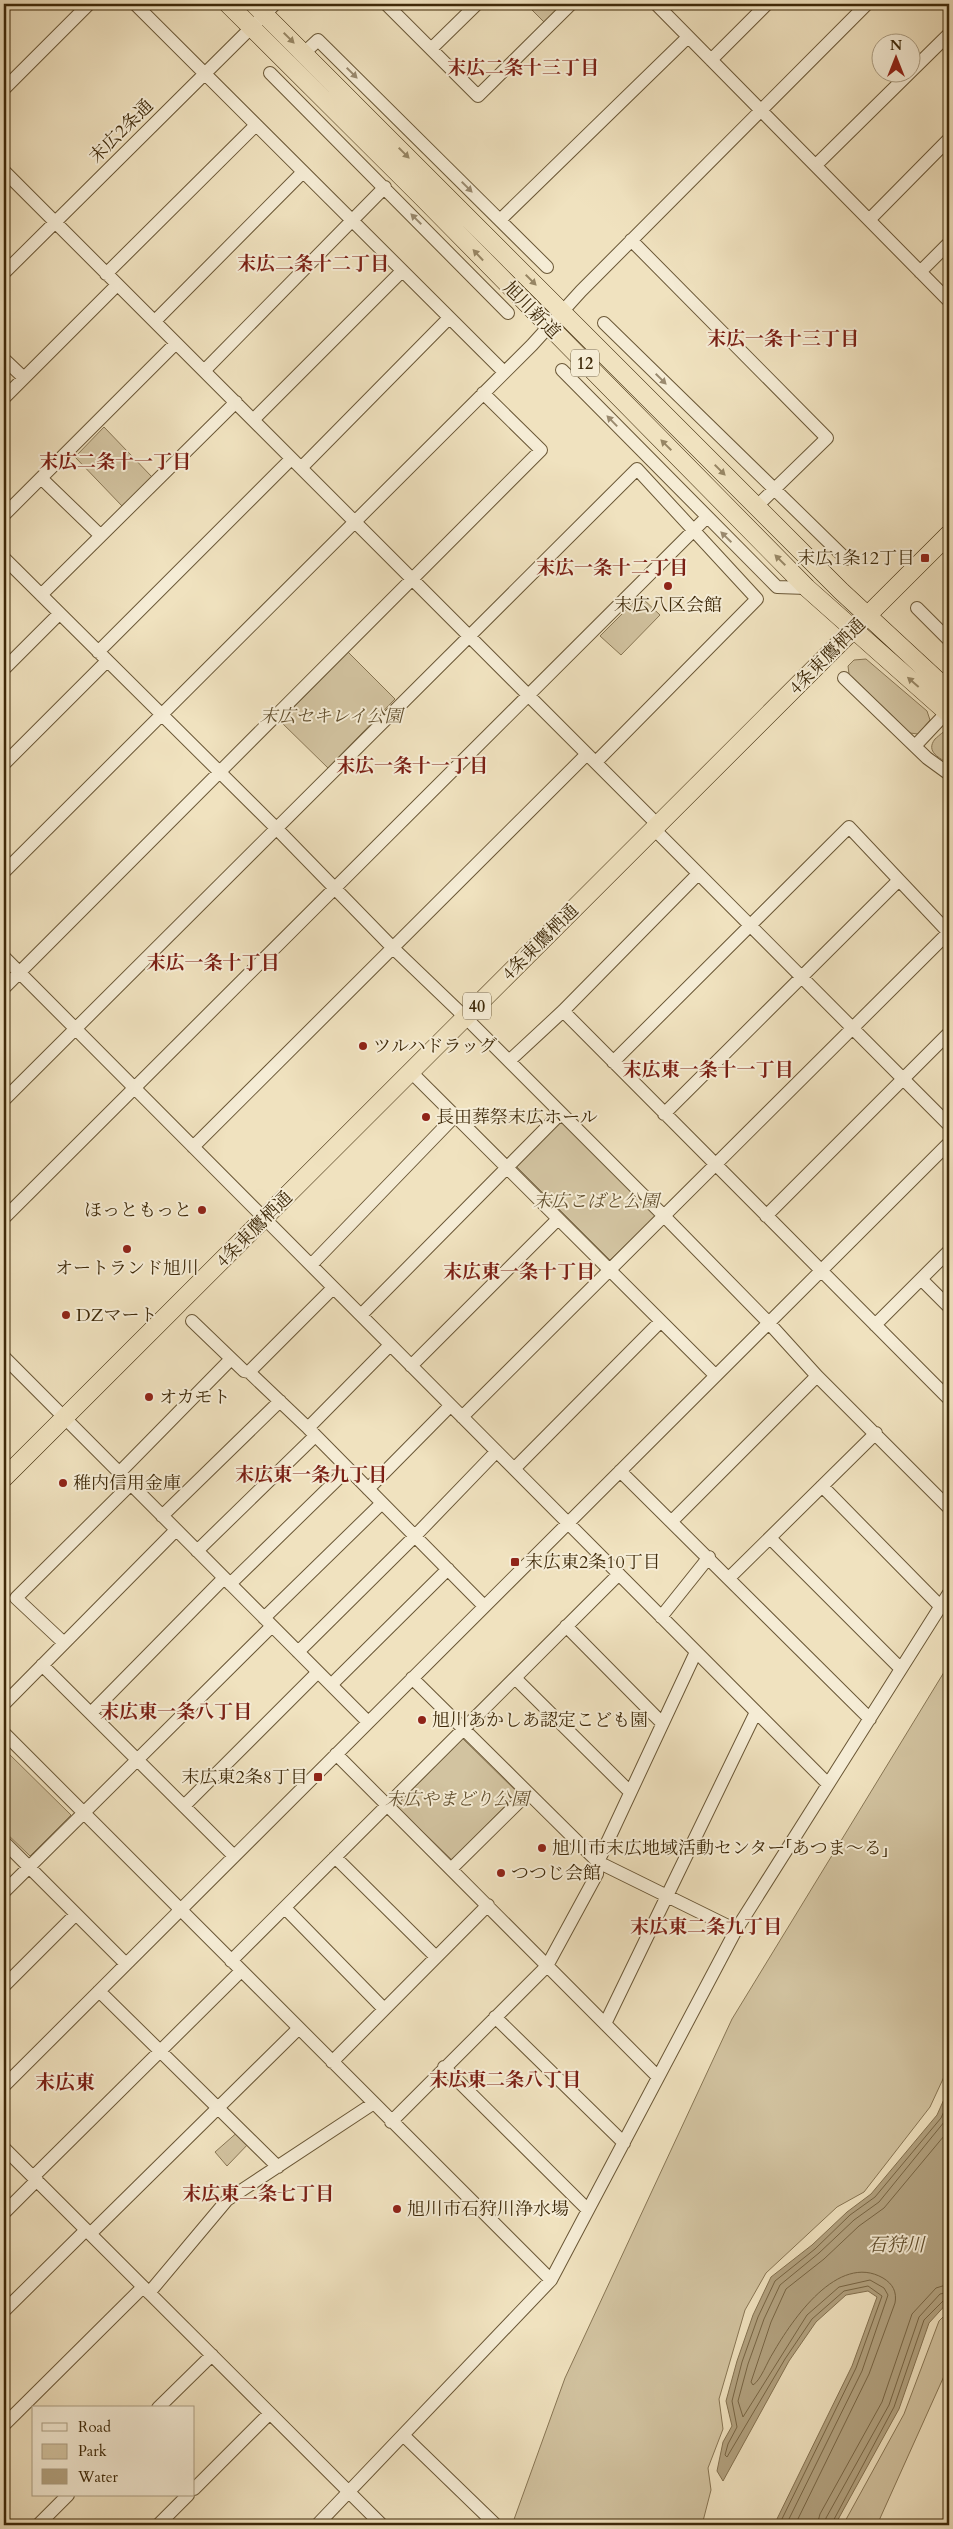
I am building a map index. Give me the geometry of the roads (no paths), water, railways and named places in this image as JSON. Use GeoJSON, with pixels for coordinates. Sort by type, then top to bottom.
{"type":"FeatureCollection","features":[{"type":"Feature","properties":{"kind":"highway","name":"旭川新道"},"geometry":{"type":"LineString","coordinates":[[228,4],[422,197],[501,280],[807,588],[948,713]]}},
{"type":"Feature","properties":{"kind":"highway","name":"旭川新道"},"geometry":{"type":"LineString","coordinates":[[265,7],[304,53],[867,616],[949,691]]}},
{"type":"Feature","properties":{"kind":"highway","name":"4条東鷹栖通"},"geometry":{"type":"LineString","coordinates":[[4,1478],[949,534]]}},
{"type":"Feature","properties":{"kind":"street"},"geometry":{"type":"LineString","coordinates":[[4,89],[89,4]]}},
{"type":"Feature","properties":{"kind":"street"},"geometry":{"type":"LineString","coordinates":[[135,4],[504,372]]}},
{"type":"Feature","properties":{"kind":"street"},"geometry":{"type":"LineString","coordinates":[[386,4],[478,96],[571,4]]}},
{"type":"Feature","properties":{"kind":"street"},"geometry":{"type":"LineString","coordinates":[[431,49],[477,4]]}},
{"type":"Feature","properties":{"kind":"street"},"geometry":{"type":"LineString","coordinates":[[711,60],[767,4]]}},
{"type":"Feature","properties":{"kind":"street"},"geometry":{"type":"LineString","coordinates":[[4,872],[484,393],[631,240],[867,4]]}},
{"type":"Feature","properties":{"kind":"street"},"geometry":{"type":"LineString","coordinates":[[662,6],[711,60],[949,301]]}},
{"type":"Feature","properties":{"kind":"street","name":"末広2条通"},"geometry":{"type":"LineString","coordinates":[[4,273],[251,28],[265,7]]}},
{"type":"Feature","properties":{"kind":"street"},"geometry":{"type":"LineString","coordinates":[[816,166],[949,34]]}},
{"type":"Feature","properties":{"kind":"street"},"geometry":{"type":"LineString","coordinates":[[492,241],[504,223],[688,36]]}},
{"type":"Feature","properties":{"kind":"street"},"geometry":{"type":"LineString","coordinates":[[304,53],[318,40],[547,267]]}},
{"type":"Feature","properties":{"kind":"street"},"geometry":{"type":"LineString","coordinates":[[270,73],[508,313]]}},
{"type":"Feature","properties":{"kind":"street"},"geometry":{"type":"LineString","coordinates":[[302,106],[317,93]]}},
{"type":"Feature","properties":{"kind":"street"},"geometry":{"type":"LineString","coordinates":[[106,274],[256,125]]}},
{"type":"Feature","properties":{"kind":"street"},"geometry":{"type":"LineString","coordinates":[[868,220],[949,139]]}},
{"type":"Feature","properties":{"kind":"street"},"geometry":{"type":"LineString","coordinates":[[155,321],[303,172]]}},
{"type":"Feature","properties":{"kind":"street"},"geometry":{"type":"LineString","coordinates":[[5,174],[155,321],[529,695],[591,758],[698,874],[949,1126]]}},
{"type":"Feature","properties":{"kind":"street"},"geometry":{"type":"LineString","coordinates":[[204,371],[353,221],[384,187]]}},
{"type":"Feature","properties":{"kind":"street"},"geometry":{"type":"LineString","coordinates":[[631,240],[827,438],[757,506]]}},
{"type":"Feature","properties":{"kind":"street"},"geometry":{"type":"LineString","coordinates":[[920,272],[949,243]]}},
{"type":"Feature","properties":{"kind":"street"},"geometry":{"type":"LineString","coordinates":[[254,420],[402,271]]}},
{"type":"Feature","properties":{"kind":"street"},"geometry":{"type":"LineString","coordinates":[[487,292],[501,280]]}},
{"type":"Feature","properties":{"kind":"street"},"geometry":{"type":"LineString","coordinates":[[4,398],[117,285]]}},
{"type":"Feature","properties":{"kind":"street"},"geometry":{"type":"LineString","coordinates":[[301,468],[449,318]]}},
{"type":"Feature","properties":{"kind":"street"},"geometry":{"type":"LineString","coordinates":[[604,323],[846,559]]}},
{"type":"Feature","properties":{"kind":"street"},"geometry":{"type":"LineString","coordinates":[[4,515],[176,343]]}},
{"type":"Feature","properties":{"kind":"street"},"geometry":{"type":"LineString","coordinates":[[610,359],[626,344]]}},
{"type":"Feature","properties":{"kind":"street"},"geometry":{"type":"LineString","coordinates":[[4,359],[24,378]]}},
{"type":"Feature","properties":{"kind":"street"},"geometry":{"type":"LineString","coordinates":[[562,370],[706,518],[777,587],[807,588]]}},
{"type":"Feature","properties":{"kind":"street"},"geometry":{"type":"LineString","coordinates":[[4,988],[541,450],[484,393]]}},
{"type":"Feature","properties":{"kind":"street"},"geometry":{"type":"LineString","coordinates":[[41,595],[236,402]]}},
{"type":"Feature","properties":{"kind":"street"},"geometry":{"type":"LineString","coordinates":[[4,764],[102,657],[291,459]]}},
{"type":"Feature","properties":{"kind":"street"},"geometry":{"type":"LineString","coordinates":[[4,1100],[637,469],[756,600],[392,948],[193,1147]]}},
{"type":"Feature","properties":{"kind":"street"},"geometry":{"type":"LineString","coordinates":[[41,478],[100,536]]}},
{"type":"Feature","properties":{"kind":"street"},"geometry":{"type":"LineString","coordinates":[[4,1218],[706,518]]}},
{"type":"Feature","properties":{"kind":"street"},"geometry":{"type":"LineString","coordinates":[[5,564],[41,595],[277,829],[392,948],[465,1017],[663,1215],[768,1322],[817,1376],[949,1508]]}},
{"type":"Feature","properties":{"kind":"street"},"geometry":{"type":"LineString","coordinates":[[917,608],[949,640]]}},
{"type":"Feature","properties":{"kind":"street"},"geometry":{"type":"LineString","coordinates":[[4,669],[59,614]]}},
{"type":"Feature","properties":{"kind":"street"},"geometry":{"type":"LineString","coordinates":[[844,678],[915,746],[949,774]]}},
{"type":"Feature","properties":{"kind":"street"},"geometry":{"type":"LineString","coordinates":[[915,746],[948,713]]}},
{"type":"Feature","properties":{"kind":"street"},"geometry":{"type":"LineString","coordinates":[[462,1417],[949,932],[898,881],[849,827],[614,1062]]}},
{"type":"Feature","properties":{"kind":"street"},"geometry":{"type":"LineString","coordinates":[[509,1061],[562,1011],[698,874]]}},
{"type":"Feature","properties":{"kind":"street"},"geometry":{"type":"LineString","coordinates":[[664,1114],[898,881]]}},
{"type":"Feature","properties":{"kind":"street"},"geometry":{"type":"LineString","coordinates":[[4,957],[828,1784]]}},
{"type":"Feature","properties":{"kind":"street"},"geometry":{"type":"LineString","coordinates":[[562,1011],[949,1399]]}},
{"type":"Feature","properties":{"kind":"street"},"geometry":{"type":"LineString","coordinates":[[766,1216],[949,1033]]}},
{"type":"Feature","properties":{"kind":"street"},"geometry":{"type":"LineString","coordinates":[[411,1072],[715,1375]]}},
{"type":"Feature","properties":{"kind":"street"},"geometry":{"type":"LineString","coordinates":[[360,1315],[561,1113]]}},
{"type":"Feature","properties":{"kind":"street"},"geometry":{"type":"LineString","coordinates":[[310,1265],[456,1115]]}},
{"type":"Feature","properties":{"kind":"street"},"geometry":{"type":"LineString","coordinates":[[4,2086],[949,1143]]}},
{"type":"Feature","properties":{"kind":"street"},"geometry":{"type":"LineString","coordinates":[[411,1366],[558,1219]]}},
{"type":"Feature","properties":{"kind":"street"},"geometry":{"type":"LineString","coordinates":[[875,1325],[949,1251]]}},
{"type":"Feature","properties":{"kind":"street"},"geometry":{"type":"LineString","coordinates":[[921,1279],[949,1307]]}},
{"type":"Feature","properties":{"kind":"street"},"geometry":{"type":"LineString","coordinates":[[249,1372],[333,1288]]}},
{"type":"Feature","properties":{"kind":"street"},"geometry":{"type":"LineString","coordinates":[[192,1321],[312,1432],[484,1606]]}},
{"type":"Feature","properties":{"kind":"street"},"geometry":{"type":"LineString","coordinates":[[514,1469],[660,1322]]}},
{"type":"Feature","properties":{"kind":"street"},"geometry":{"type":"LineString","coordinates":[[197,1551],[312,1432],[390,1345]]}},
{"type":"Feature","properties":{"kind":"street"},"geometry":{"type":"LineString","coordinates":[[4,1357],[368,1722]]}},
{"type":"Feature","properties":{"kind":"street"},"geometry":{"type":"LineString","coordinates":[[119,1473],[231,1359]]}},
{"type":"Feature","properties":{"kind":"street"},"geometry":{"type":"LineString","coordinates":[[672,1521],[817,1376]]}},
{"type":"Feature","properties":{"kind":"street"},"geometry":{"type":"LineString","coordinates":[[162,1516],[280,1401]]}},
{"type":"Feature","properties":{"kind":"street"},"geometry":{"type":"LineString","coordinates":[[368,1489],[450,1406]]}},
{"type":"Feature","properties":{"kind":"street"},"geometry":{"type":"LineString","coordinates":[[729,1578],[876,1433]]}},
{"type":"Feature","properties":{"kind":"street"},"geometry":{"type":"LineString","coordinates":[[298,1652],[415,1536],[496,1452]]}},
{"type":"Feature","properties":{"kind":"street"},"geometry":{"type":"LineString","coordinates":[[91,1713],[227,1581],[348,1470]]}},
{"type":"Feature","properties":{"kind":"street"},"geometry":{"type":"LineString","coordinates":[[620,1472],[672,1521],[870,1719]]}},
{"type":"Feature","properties":{"kind":"street"},"geometry":{"type":"LineString","coordinates":[[64,1643],[16,1598],[131,1484]]}},
{"type":"Feature","properties":{"kind":"street"},"geometry":{"type":"LineString","coordinates":[[822,1486],[941,1607]]}},
{"type":"Feature","properties":{"kind":"street"},"geometry":{"type":"LineString","coordinates":[[4,1892],[136,1759],[382,1503]]}},
{"type":"Feature","properties":{"kind":"street"},"geometry":{"type":"LineString","coordinates":[[4,1704],[176,1530]]}},
{"type":"Feature","properties":{"kind":"street"},"geometry":{"type":"LineString","coordinates":[[770,1538],[901,1669]]}},
{"type":"Feature","properties":{"kind":"street"},"geometry":{"type":"LineString","coordinates":[[662,1617],[708,1557]]}},
{"type":"Feature","properties":{"kind":"street"},"geometry":{"type":"LineString","coordinates":[[331,1685],[448,1569]]}},
{"type":"Feature","properties":{"kind":"street"},"geometry":{"type":"LineString","coordinates":[[231,1961],[386,1804],[619,1574]]}},
{"type":"Feature","properties":{"kind":"street"},"geometry":{"type":"LineString","coordinates":[[317,2525],[551,2280],[736,1930],[949,1593]]}},
{"type":"Feature","properties":{"kind":"street"},"geometry":{"type":"LineString","coordinates":[[566,1626],[662,1724]]}},
{"type":"Feature","properties":{"kind":"street"},"geometry":{"type":"LineString","coordinates":[[391,2122],[546,1966],[597,1874],[598,1862],[696,1652]]}},
{"type":"Feature","properties":{"kind":"street"},"geometry":{"type":"LineString","coordinates":[[42,1665],[234,1856]]}},
{"type":"Feature","properties":{"kind":"street"},"geometry":{"type":"LineString","coordinates":[[184,1806],[318,1672]]}},
{"type":"Feature","properties":{"kind":"street"},"geometry":{"type":"LineString","coordinates":[[412,1678],[598,1862],[736,1930]]}},
{"type":"Feature","properties":{"kind":"street"},"geometry":{"type":"LineString","coordinates":[[515,1678],[630,1792]]}},
{"type":"Feature","properties":{"kind":"street"},"geometry":{"type":"LineString","coordinates":[[605,2024],[756,1712]]}},
{"type":"Feature","properties":{"kind":"street"},"geometry":{"type":"LineString","coordinates":[[4,1733],[551,2280]]}},
{"type":"Feature","properties":{"kind":"street"},"geometry":{"type":"LineString","coordinates":[[336,1754],[658,2077]]}},
{"type":"Feature","properties":{"kind":"street"},"geometry":{"type":"LineString","coordinates":[[451,1869],[528,1793]]}},
{"type":"Feature","properties":{"kind":"street"},"geometry":{"type":"LineString","coordinates":[[4,1842],[126,1964]]}},
{"type":"Feature","properties":{"kind":"street"},"geometry":{"type":"LineString","coordinates":[[335,1857],[436,1957]]}},
{"type":"Feature","properties":{"kind":"street"},"geometry":{"type":"LineString","coordinates":[[332,2062],[488,1906]]}},
{"type":"Feature","properties":{"kind":"street"},"geometry":{"type":"LineString","coordinates":[[285,1908],[384,2009]]}},
{"type":"Feature","properties":{"kind":"street"},"geometry":{"type":"LineString","coordinates":[[4,1986],[76,1914]]}},
{"type":"Feature","properties":{"kind":"street"},"geometry":{"type":"LineString","coordinates":[[4,2213],[35,2178],[241,1971]]}},
{"type":"Feature","properties":{"kind":"street"},"geometry":{"type":"LineString","coordinates":[[99,1991],[278,2167]]}},
{"type":"Feature","properties":{"kind":"street"},"geometry":{"type":"LineString","coordinates":[[495,2017],[624,2143]]}},
{"type":"Feature","properties":{"kind":"street"},"geometry":{"type":"LineString","coordinates":[[4,2311],[298,2029]]}},
{"type":"Feature","properties":{"kind":"street"},"geometry":{"type":"LineString","coordinates":[[444,2067],[588,2210]]}},
{"type":"Feature","properties":{"kind":"street"},"geometry":{"type":"LineString","coordinates":[[4,2425],[146,2290],[227,2200],[374,2103]]}},
{"type":"Feature","properties":{"kind":"street"},"geometry":{"type":"LineString","coordinates":[[4,2148],[382,2525]]}},
{"type":"Feature","properties":{"kind":"street"},"geometry":{"type":"LineString","coordinates":[[160,2406],[212,2355]]}},
{"type":"Feature","properties":{"kind":"street"},"geometry":{"type":"LineString","coordinates":[[195,2489],[270,2414]]}},
{"type":"Feature","properties":{"kind":"street"},"geometry":{"type":"LineString","coordinates":[[404,2435],[496,2525]]}},
{"type":"Feature","properties":{"kind":"street"},"geometry":{"type":"LineString","coordinates":[[38,2525],[67,2496]]}},
{"type":"Feature","properties":{"kind":"street"},"geometry":{"type":"LineString","coordinates":[[158,2525],[187,2496]]}},
{"type":"Feature","properties":{"kind":"water","name":"石狩川"},"geometry":{"type":"Polygon","coordinates":[[[949,2088],[949,2301],[929,2323],[899,2409],[835,2525],[774,2525],[852,2366],[877,2297],[868,2291],[846,2295],[816,2322],[789,2361],[723,2481],[717,2471],[723,2442],[732,2426],[726,2401],[753,2315],[771,2277],[812,2245],[847,2212],[871,2194],[937,2115],[949,2088]]]}},
{"type":"Feature","properties":{"kind":"place","name":"末広1条12丁目"},"geometry":{"type":"Point","coordinates":[925,558]}},
{"type":"Feature","properties":{"kind":"place","name":"末広八区会館"},"geometry":{"type":"Point","coordinates":[668,586]}},
{"type":"Feature","properties":{"kind":"place","name":"ツルハドラッグ"},"geometry":{"type":"Point","coordinates":[363,1046]}},
{"type":"Feature","properties":{"kind":"place","name":"長田葬祭末広ホール"},"geometry":{"type":"Point","coordinates":[426,1117]}},
{"type":"Feature","properties":{"kind":"place","name":"ほっともっと"},"geometry":{"type":"Point","coordinates":[202,1210]}},
{"type":"Feature","properties":{"kind":"place","name":"オートランド旭川"},"geometry":{"type":"Point","coordinates":[127,1249]}},
{"type":"Feature","properties":{"kind":"place","name":"DZマート"},"geometry":{"type":"Point","coordinates":[66,1315]}},
{"type":"Feature","properties":{"kind":"place","name":"オカモト"},"geometry":{"type":"Point","coordinates":[149,1397]}},
{"type":"Feature","properties":{"kind":"place","name":"稚内信用金庫"},"geometry":{"type":"Point","coordinates":[63,1483]}},
{"type":"Feature","properties":{"kind":"place","name":"末広東2条10丁目"},"geometry":{"type":"Point","coordinates":[515,1562]}},
{"type":"Feature","properties":{"kind":"place","name":"旭川あかしあ認定こども園"},"geometry":{"type":"Point","coordinates":[422,1720]}},
{"type":"Feature","properties":{"kind":"place","name":"末広東2条8丁目"},"geometry":{"type":"Point","coordinates":[318,1777]}},
{"type":"Feature","properties":{"kind":"place","name":"旭川市末広地域活動センター「あつま〜る」"},"geometry":{"type":"Point","coordinates":[542,1848]}},
{"type":"Feature","properties":{"kind":"place","name":"つつじ会館"},"geometry":{"type":"Point","coordinates":[501,1873]}},
{"type":"Feature","properties":{"kind":"place","name":"旭川市石狩川浄水場"},"geometry":{"type":"Point","coordinates":[397,2209]}},
{"type":"Feature","properties":{"kind":"district","name":"末広二条十三丁目"},"geometry":{"type":"Point","coordinates":[523,67]}},
{"type":"Feature","properties":{"kind":"district","name":"末広二条十二丁目"},"geometry":{"type":"Point","coordinates":[313,263]}},
{"type":"Feature","properties":{"kind":"district","name":"末広一条十三丁目"},"geometry":{"type":"Point","coordinates":[783,338]}},
{"type":"Feature","properties":{"kind":"district","name":"末広二条十一丁目"},"geometry":{"type":"Point","coordinates":[115,461]}},
{"type":"Feature","properties":{"kind":"district","name":"末広一条十二丁目"},"geometry":{"type":"Point","coordinates":[612,567]}},
{"type":"Feature","properties":{"kind":"district","name":"末広一条十一丁目"},"geometry":{"type":"Point","coordinates":[412,765]}},
{"type":"Feature","properties":{"kind":"district","name":"末広一条十丁目"},"geometry":{"type":"Point","coordinates":[213,962]}},
{"type":"Feature","properties":{"kind":"district","name":"末広東一条十一丁目"},"geometry":{"type":"Point","coordinates":[708,1069]}},
{"type":"Feature","properties":{"kind":"district","name":"末広東一条十丁目"},"geometry":{"type":"Point","coordinates":[519,1271]}},
{"type":"Feature","properties":{"kind":"district","name":"末広東一条九丁目"},"geometry":{"type":"Point","coordinates":[311,1474]}},
{"type":"Feature","properties":{"kind":"district","name":"末広東一条八丁目"},"geometry":{"type":"Point","coordinates":[176,1711]}},
{"type":"Feature","properties":{"kind":"district","name":"末広東二条九丁目"},"geometry":{"type":"Point","coordinates":[706,1926]}},
{"type":"Feature","properties":{"kind":"district","name":"末広東二条八丁目"},"geometry":{"type":"Point","coordinates":[505,2079]}},
{"type":"Feature","properties":{"kind":"district","name":"末広東"},"geometry":{"type":"Point","coordinates":[65,2082]}},
{"type":"Feature","properties":{"kind":"district","name":"末広東二条七丁目"},"geometry":{"type":"Point","coordinates":[258,2193]}},
{"type":"Feature","properties":{"kind":"park label","name":"末広セキレイ公園"},"geometry":{"type":"Point","coordinates":[331,716]}},
{"type":"Feature","properties":{"kind":"park label","name":"末広こばと公園"},"geometry":{"type":"Point","coordinates":[596,1201]}},
{"type":"Feature","properties":{"kind":"park label","name":"末広やまどり公園"},"geometry":{"type":"Point","coordinates":[457,1799]}}]}
